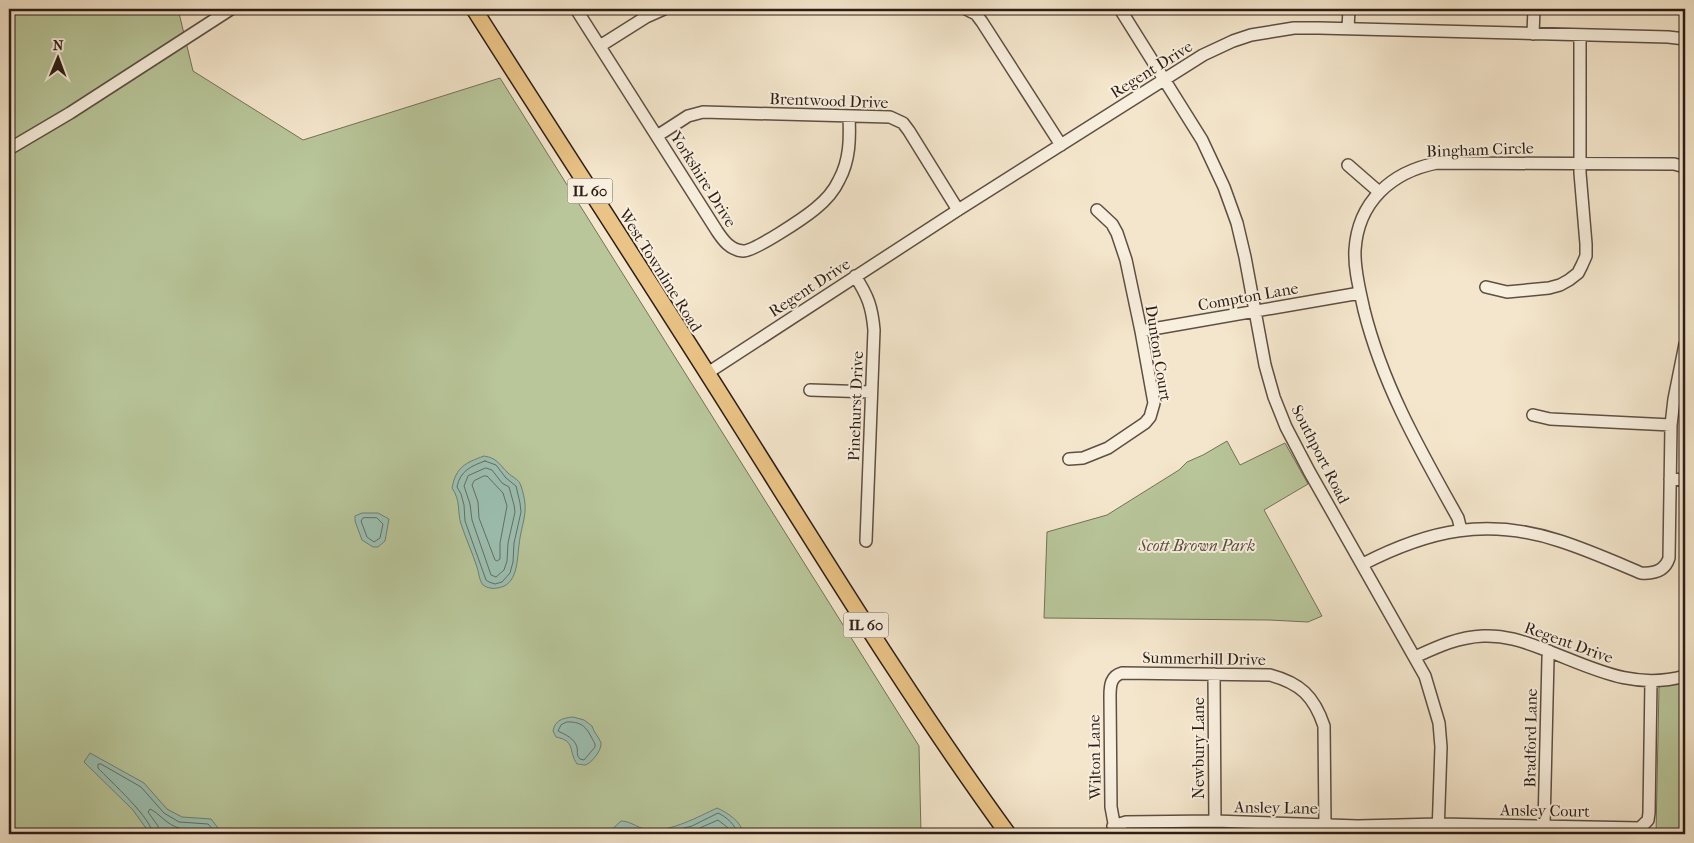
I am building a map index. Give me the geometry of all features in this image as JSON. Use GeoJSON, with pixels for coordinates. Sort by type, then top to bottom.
{"type":"FeatureCollection","features":[{"type":"Feature","properties":{"kind":"main road","name":"West Townline Road"},"geometry":{"type":"LineString","coordinates":[[474,9],[706,374]]}},
{"type":"Feature","properties":{"kind":"main road","name":"IL 60"},"geometry":{"type":"LineString","coordinates":[[706,374],[917,704],[1008,834]]}},
{"type":"Feature","properties":{"kind":"street"},"geometry":{"type":"LineString","coordinates":[[9,149],[70,113],[231,9]]}},
{"type":"Feature","properties":{"kind":"street","name":"Yorkshire Drive"},"geometry":{"type":"LineString","coordinates":[[576,9],[724,242],[736,249],[749,250],[760,245],[815,210],[833,192],[846,164],[849,148],[849,117]]}},
{"type":"Feature","properties":{"kind":"street"},"geometry":{"type":"LineString","coordinates":[[600,46],[646,16],[664,9]]}},
{"type":"Feature","properties":{"kind":"street"},"geometry":{"type":"LineString","coordinates":[[966,9],[976,14],[982,22],[1061,145]]}},
{"type":"Feature","properties":{"kind":"street","name":"Southport Road"},"geometry":{"type":"LineString","coordinates":[[1120,9],[1202,140],[1224,187],[1237,223],[1245,257],[1265,365],[1274,397],[1286,427],[1425,676],[1439,723],[1441,747],[1439,829]]}},
{"type":"Feature","properties":{"kind":"street"},"geometry":{"type":"LineString","coordinates":[[1348,29],[1349,9]]}},
{"type":"Feature","properties":{"kind":"street"},"geometry":{"type":"LineString","coordinates":[[1533,34],[1534,9]]}},
{"type":"Feature","properties":{"kind":"street","name":"Regent Drive"},"geometry":{"type":"LineString","coordinates":[[706,374],[855,276],[1165,79],[1219,47],[1251,35],[1294,28],[1668,37],[1685,39]]}},
{"type":"Feature","properties":{"kind":"street"},"geometry":{"type":"LineString","coordinates":[[1486,287],[1507,292],[1549,288],[1560,285],[1578,273],[1586,256],[1580,163],[1580,35]]}},
{"type":"Feature","properties":{"kind":"street","name":"Brentwood Drive"},"geometry":{"type":"LineString","coordinates":[[657,136],[688,116],[703,112],[890,117],[903,123],[958,210]]}},
{"type":"Feature","properties":{"kind":"street","name":"Bingham Circle"},"geometry":{"type":"LineString","coordinates":[[1461,530],[1458,518],[1410,431],[1390,388],[1376,350],[1360,293],[1355,265],[1357,236],[1371,202],[1394,179],[1422,166],[1437,163],[1674,164],[1685,167]]}},
{"type":"Feature","properties":{"kind":"street"},"geometry":{"type":"LineString","coordinates":[[1348,165],[1379,192]]}},
{"type":"Feature","properties":{"kind":"street","name":"Dunton Court"},"geometry":{"type":"LineString","coordinates":[[1069,459],[1083,458],[1108,448],[1145,423],[1150,417],[1154,403],[1126,260],[1112,224],[1097,210]]}},
{"type":"Feature","properties":{"kind":"street","name":"Pinehurst Drive"},"geometry":{"type":"LineString","coordinates":[[855,276],[866,293],[873,310],[874,330],[866,541]]}},
{"type":"Feature","properties":{"kind":"street","name":"Compton Lane"},"geometry":{"type":"LineString","coordinates":[[1141,331],[1360,293]]}},
{"type":"Feature","properties":{"kind":"street"},"geometry":{"type":"LineString","coordinates":[[1363,564],[1406,543],[1429,536],[1461,530],[1502,529],[1530,533],[1560,541],[1646,574],[1660,571],[1667,564],[1669,558],[1671,425],[1685,344]]}},
{"type":"Feature","properties":{"kind":"street"},"geometry":{"type":"LineString","coordinates":[[810,390],[871,392]]}},
{"type":"Feature","properties":{"kind":"street"},"geometry":{"type":"LineString","coordinates":[[1533,415],[1550,419],[1671,425]]}},
{"type":"Feature","properties":{"kind":"street"},"geometry":{"type":"LineString","coordinates":[[1670,479],[1685,480]]}},
{"type":"Feature","properties":{"kind":"street","name":"Regent Drive"},"geometry":{"type":"LineString","coordinates":[[1415,657],[1449,642],[1482,636],[1507,637],[1549,651],[1610,676],[1651,681],[1685,676]]}},
{"type":"Feature","properties":{"kind":"street","name":"Bradford Lane"},"geometry":{"type":"LineString","coordinates":[[1544,826],[1549,651]]}},
{"type":"Feature","properties":{"kind":"street","name":"Summerhill Drive"},"geometry":{"type":"LineString","coordinates":[[1113,679],[1122,673],[1260,674],[1294,683],[1312,700],[1324,726],[1325,824]]}},
{"type":"Feature","properties":{"kind":"street","name":"Newbury Lane"},"geometry":{"type":"LineString","coordinates":[[1214,674],[1215,821]]}},
{"type":"Feature","properties":{"kind":"street","name":"Wilton Lane"},"geometry":{"type":"LineString","coordinates":[[1113,679],[1110,684],[1111,807],[1115,830]]}},
{"type":"Feature","properties":{"kind":"street","name":"Ansley Court"},"geometry":{"type":"LineString","coordinates":[[1439,829],[1544,826],[1640,828],[1648,820],[1651,681]]}},
{"type":"Feature","properties":{"kind":"street","name":"Ansley Lane"},"geometry":{"type":"LineString","coordinates":[[1115,830],[1126,822],[1215,821],[1439,829]]}},
{"type":"Feature","properties":{"kind":"green space"},"geometry":{"type":"Polygon","coordinates":[[[9,9],[178,9],[193,71],[303,140],[500,78],[919,746],[921,834],[9,834],[9,9]]]}},
{"type":"Feature","properties":{"kind":"green space","name":"Scott Brown Park"},"geometry":{"type":"Polygon","coordinates":[[[1227,441],[1240,465],[1285,443],[1308,484],[1264,510],[1322,616],[1308,622],[1044,618],[1047,532],[1107,515],[1179,470],[1187,462],[1227,441]]]}},
{"type":"Feature","properties":{"kind":"green space"},"geometry":{"type":"Polygon","coordinates":[[[1685,681],[1685,834],[1656,834],[1659,687],[1685,681]]]}},
{"type":"Feature","properties":{"kind":"water"},"geometry":{"type":"Polygon","coordinates":[[[484,456],[495,460],[519,482],[525,503],[517,565],[513,577],[509,583],[495,588],[483,585],[481,581],[461,524],[458,502],[452,488],[456,475],[462,467],[484,456]]]}},
{"type":"Feature","properties":{"kind":"water"},"geometry":{"type":"Polygon","coordinates":[[[362,513],[378,513],[389,519],[385,541],[378,547],[373,547],[362,540],[355,516],[362,513]]]}},
{"type":"Feature","properties":{"kind":"water"},"geometry":{"type":"Polygon","coordinates":[[[573,717],[584,720],[592,726],[601,743],[596,756],[585,765],[577,764],[569,744],[556,737],[553,731],[560,720],[573,717]]]}},
{"type":"Feature","properties":{"kind":"water"},"geometry":{"type":"Polygon","coordinates":[[[90,753],[144,783],[167,809],[182,817],[211,819],[223,834],[146,834],[148,831],[133,810],[84,762],[90,753]]]}},
{"type":"Feature","properties":{"kind":"water"},"geometry":{"type":"Polygon","coordinates":[[[717,808],[730,815],[737,822],[743,834],[607,834],[621,821],[629,822],[647,830],[659,830],[685,823],[717,808]]]}}]}
